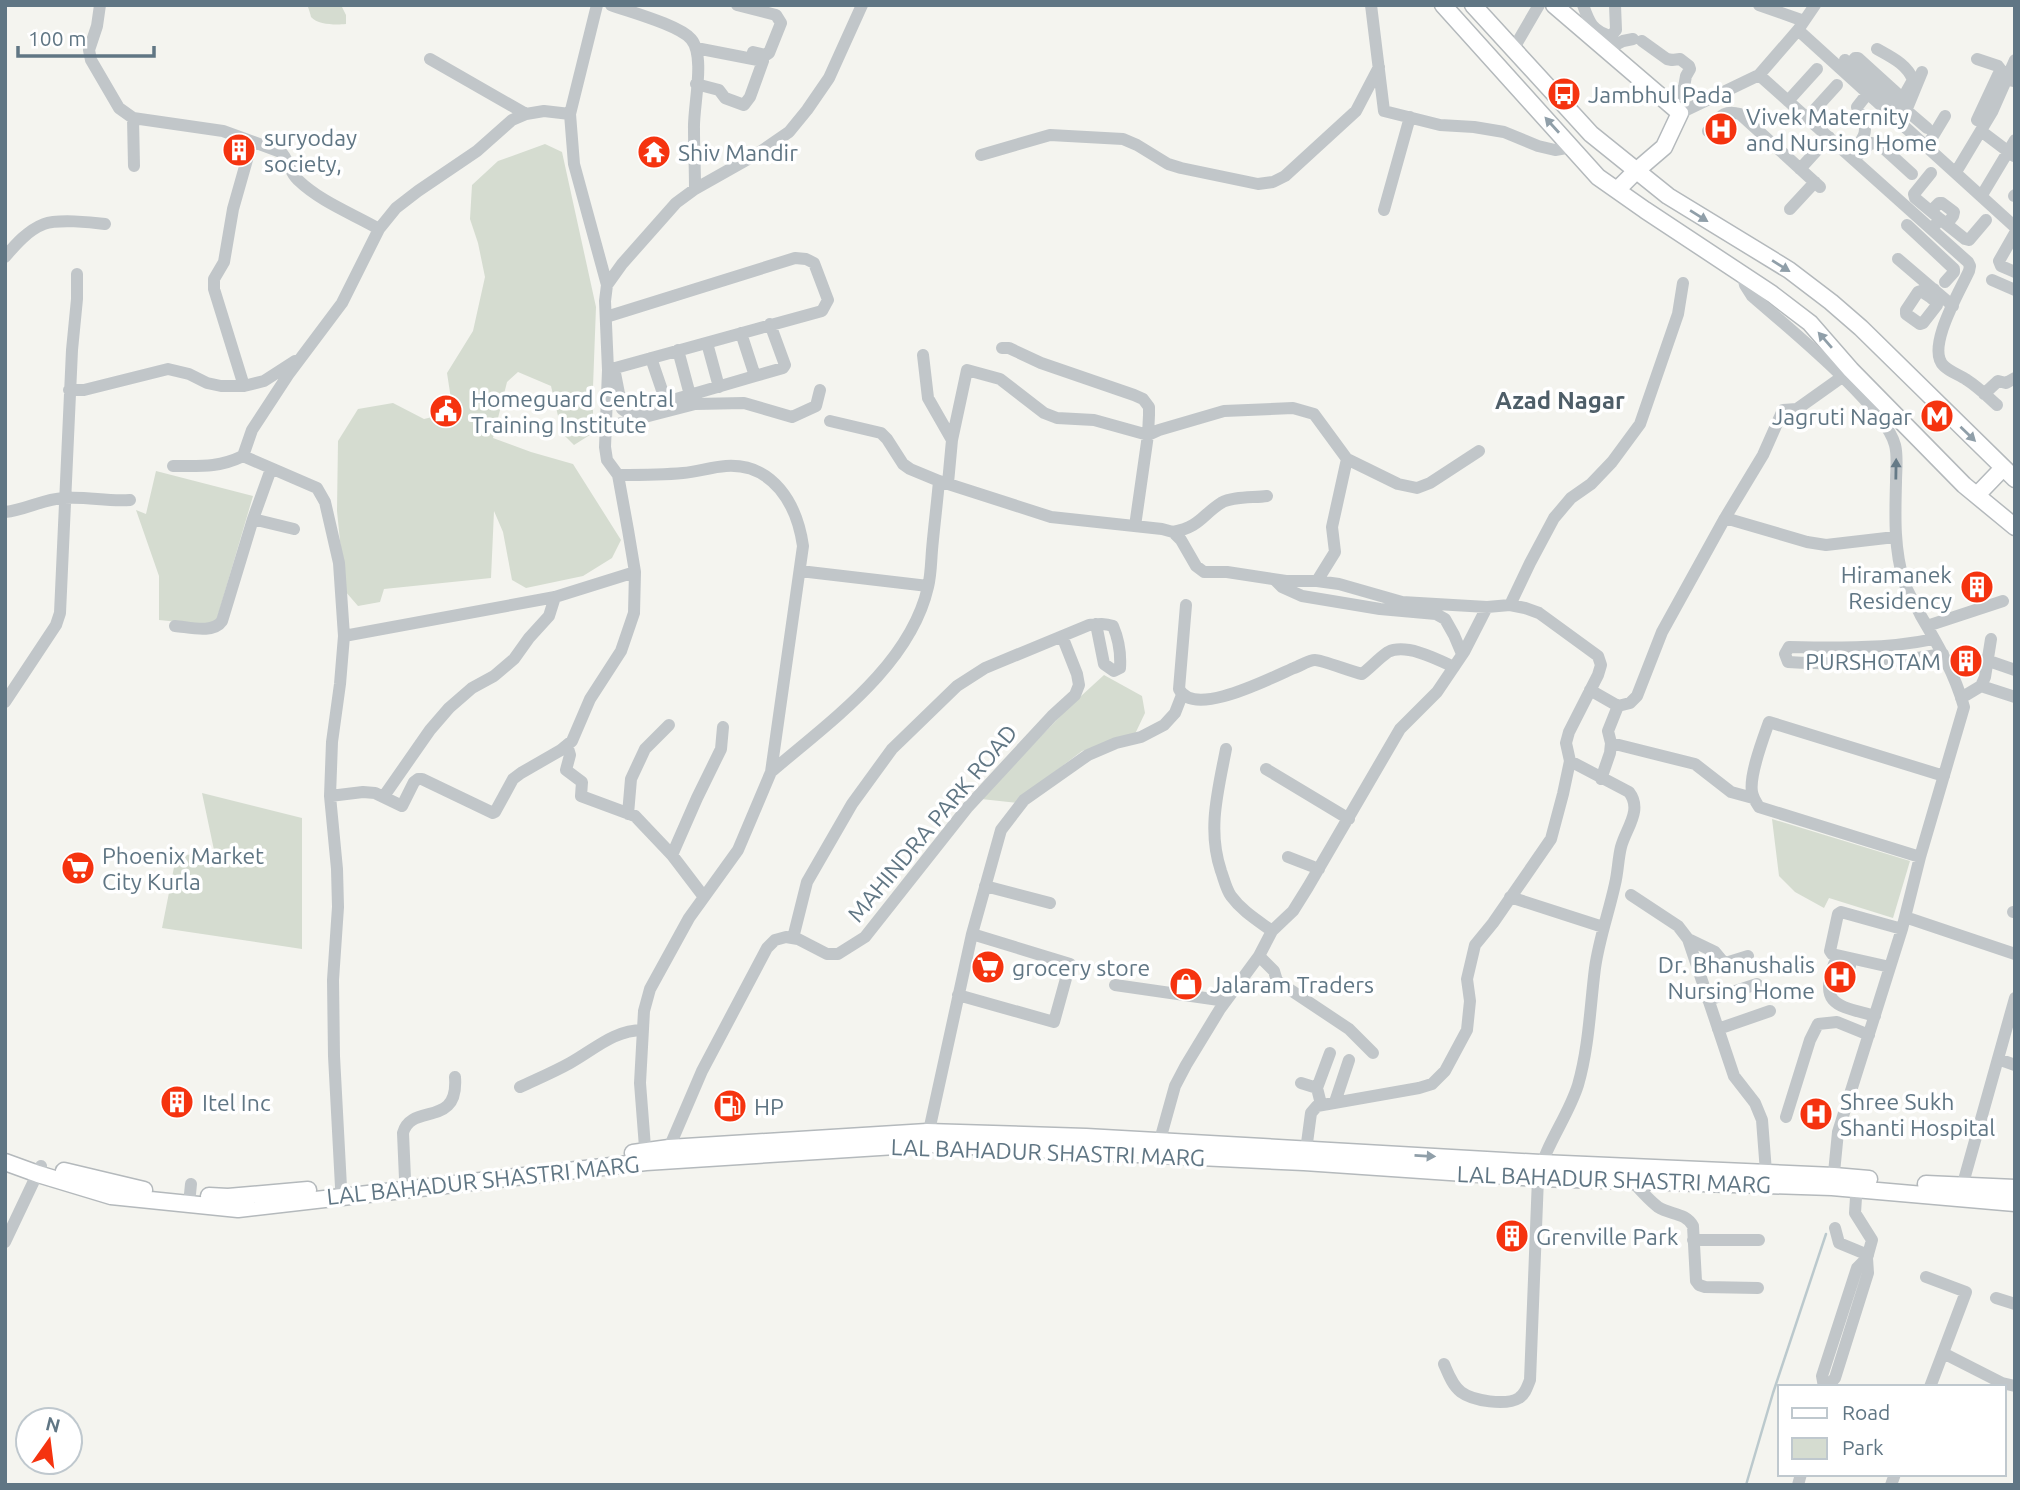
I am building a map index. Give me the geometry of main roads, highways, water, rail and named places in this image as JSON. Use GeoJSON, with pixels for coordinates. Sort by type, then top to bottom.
{"type":"FeatureCollection","features":[{"type":"Feature","properties":{"kind":"main road"},"geometry":{"type":"LineString","coordinates":[[1443,5],[1598,177],[1811,323],[1870,390],[1977,495],[2015,527]]}},
{"type":"Feature","properties":{"kind":"main road"},"geometry":{"type":"LineString","coordinates":[[1473,5],[1591,134],[1660,190],[1789,270],[1832,302],[2015,479]]}},
{"type":"Feature","properties":{"kind":"main road"},"geometry":{"type":"LineString","coordinates":[[1554,5],[1609,43],[1674,109],[1664,147],[1618,190]]}},
{"type":"Feature","properties":{"kind":"main road"},"geometry":{"type":"LineString","coordinates":[[1646,211],[1660,190]]}},
{"type":"Feature","properties":{"kind":"main road"},"geometry":{"type":"LineString","coordinates":[[1977,495],[2003,468]]}},
{"type":"Feature","properties":{"kind":"main road","name":"LAL BAHADUR SHASTRI MARG"},"geometry":{"type":"LineString","coordinates":[[342,1191],[405,1179],[646,1156],[927,1138],[1486,1167],[1633,1182],[1833,1181]]}},
{"type":"Feature","properties":{"kind":"main road","name":"LAL BAHADUR SHASTRI MARG"},"geometry":{"type":"LineString","coordinates":[[5,1152],[39,1170],[111,1196],[237,1202],[646,1156],[669,1148],[788,1147]]}},
{"type":"Feature","properties":{"kind":"main road","name":"LAL BAHADUR SHASTRI MARG"},"geometry":{"type":"LineString","coordinates":[[5,1162],[148,1191],[190,1189],[237,1202]]}},
{"type":"Feature","properties":{"kind":"main road","name":"LAL BAHADUR SHASTRI MARG"},"geometry":{"type":"LineString","coordinates":[[1539,1171],[1766,1172],[2015,1203]]}},
{"type":"Feature","properties":{"kind":"main road","name":"LAL BAHADUR SHASTRI MARG"},"geometry":{"type":"LineString","coordinates":[[1857,1183],[2015,1188]]}},
{"type":"Feature","properties":{"kind":"waterway"},"geometry":{"type":"LineString","coordinates":[[1746,1485],[1773,1393],[1826,1234]]}},
{"type":"Feature","properties":{"kind":"place","name":"Jambhul Pada"},"geometry":{"type":"Point","coordinates":[1564,94]}},
{"type":"Feature","properties":{"kind":"place","name":"Vivek Maternity and Nursing Home"},"geometry":{"type":"Point","coordinates":[1721,129]}},
{"type":"Feature","properties":{"kind":"place","name":"suryoday society,"},"geometry":{"type":"Point","coordinates":[239,150]}},
{"type":"Feature","properties":{"kind":"place","name":"Shiv Mandir"},"geometry":{"type":"Point","coordinates":[654,152]}},
{"type":"Feature","properties":{"kind":"place","name":"Homeguard Central Training Institute"},"geometry":{"type":"Point","coordinates":[446,411]}},
{"type":"Feature","properties":{"kind":"place","name":"Jagruti Nagar"},"geometry":{"type":"Point","coordinates":[1937,416]}},
{"type":"Feature","properties":{"kind":"place","name":"Hiramanek Residency"},"geometry":{"type":"Point","coordinates":[1977,587]}},
{"type":"Feature","properties":{"kind":"place","name":"PURSHOTAM"},"geometry":{"type":"Point","coordinates":[1966,661]}},
{"type":"Feature","properties":{"kind":"place","name":"Phoenix Market City Kurla"},"geometry":{"type":"Point","coordinates":[78,868]}},
{"type":"Feature","properties":{"kind":"place","name":"grocery store"},"geometry":{"type":"Point","coordinates":[988,967]}},
{"type":"Feature","properties":{"kind":"place","name":"Dr. Bhanushalis Nursing Home"},"geometry":{"type":"Point","coordinates":[1840,977]}},
{"type":"Feature","properties":{"kind":"place","name":"Jalaram Traders"},"geometry":{"type":"Point","coordinates":[1186,984]}},
{"type":"Feature","properties":{"kind":"place","name":"Itel Inc"},"geometry":{"type":"Point","coordinates":[177,1102]}},
{"type":"Feature","properties":{"kind":"place","name":"HP"},"geometry":{"type":"Point","coordinates":[730,1106]}},
{"type":"Feature","properties":{"kind":"place","name":"Shree Sukh Shanti Hospital"},"geometry":{"type":"Point","coordinates":[1816,1114]}},
{"type":"Feature","properties":{"kind":"place","name":"Grenville Park"},"geometry":{"type":"Point","coordinates":[1512,1236]}},
{"type":"Feature","properties":{"kind":"district","name":"Azad Nagar"},"geometry":{"type":"Point","coordinates":[1560,400]}}]}
